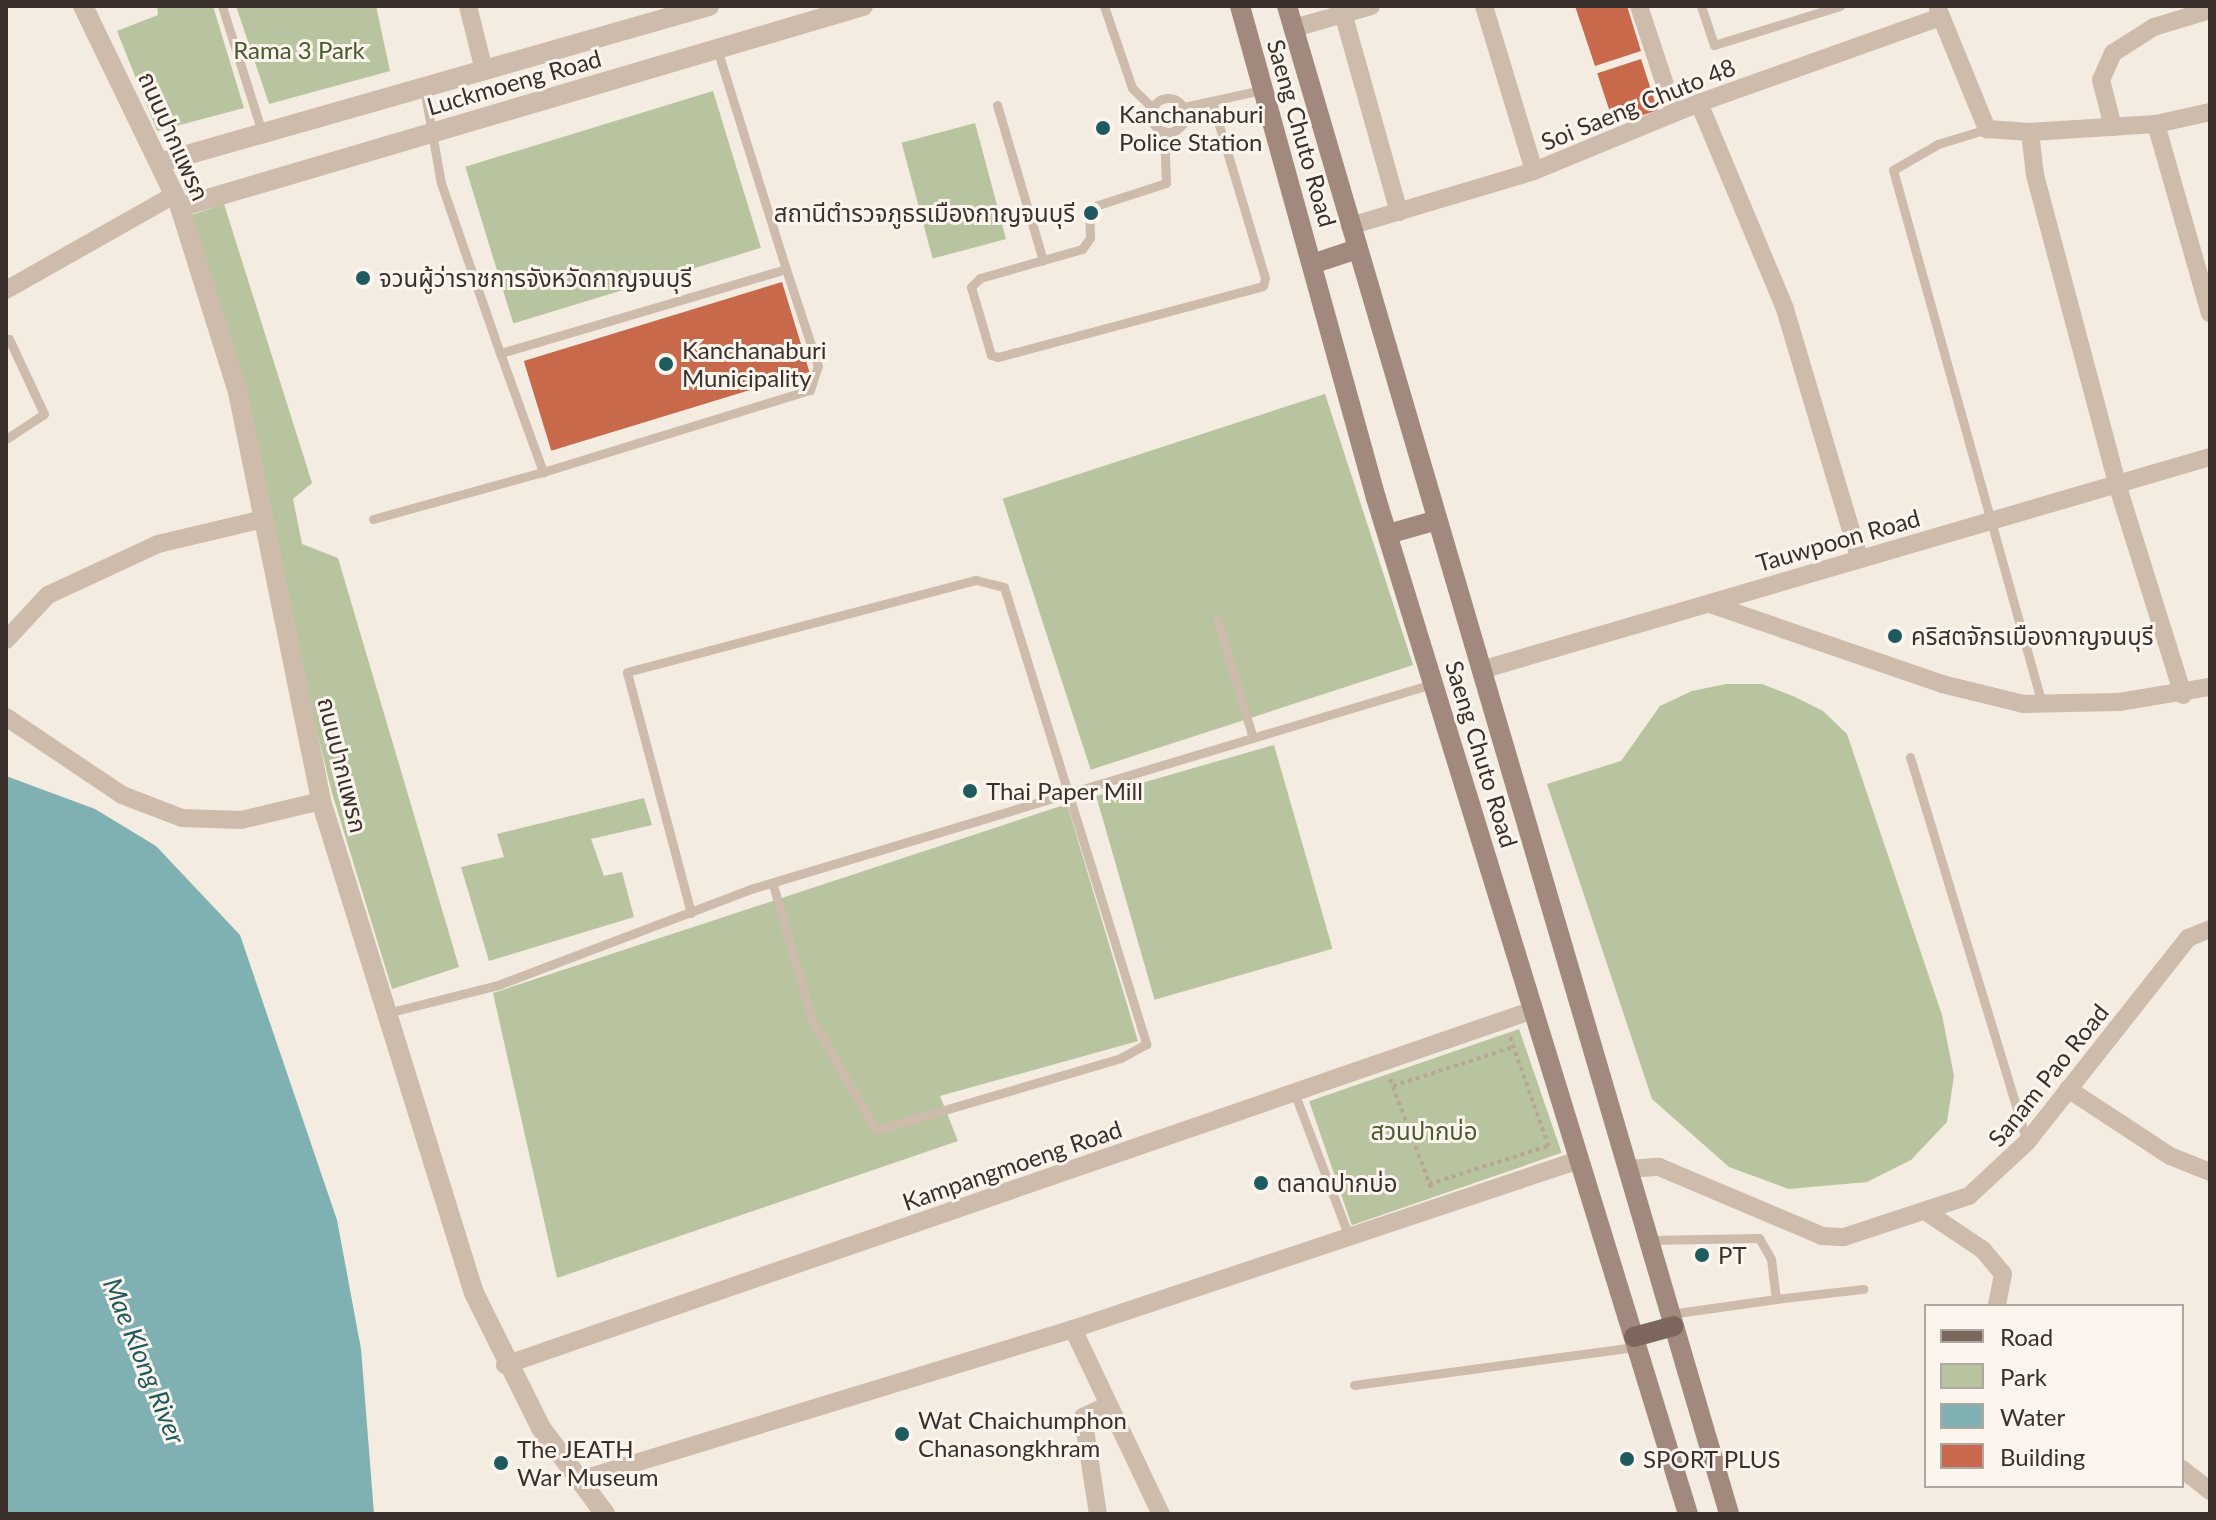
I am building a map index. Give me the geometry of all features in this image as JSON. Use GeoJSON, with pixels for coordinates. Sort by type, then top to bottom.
{"type":"FeatureCollection","features":[{"type":"Feature","properties":{"kind":"main road","name":"Saeng Chuto Road"},"geometry":{"type":"LineString","coordinates":[[1240,6],[1388,534],[1688,1514]]}},
{"type":"Feature","properties":{"kind":"main road","name":"Saeng Chuto Road"},"geometry":{"type":"LineString","coordinates":[[1287,6],[1729,1514]]}},
{"type":"Feature","properties":{"kind":"main road"},"geometry":{"type":"LineString","coordinates":[[1312,264],[1357,249]]}},
{"type":"Feature","properties":{"kind":"main road"},"geometry":{"type":"LineString","coordinates":[[1388,534],[1437,520]]}},
{"type":"Feature","properties":{"kind":"main road"},"geometry":{"type":"LineString","coordinates":[[1635,1342],[1672,1320]]}},
{"type":"Feature","properties":{"kind":"street","name":"ถนนปากแพรก"},"geometry":{"type":"LineString","coordinates":[[83,6],[162,162],[238,392],[321,801],[474,1293],[505,1365],[541,1428],[583,1479],[605,1514]]}},
{"type":"Feature","properties":{"kind":"street"},"geometry":{"type":"LineString","coordinates":[[468,6],[484,70]]}},
{"type":"Feature","properties":{"kind":"street","name":"Luckmoeng Road"},"geometry":{"type":"LineString","coordinates":[[162,162],[709,6]]}},
{"type":"Feature","properties":{"kind":"street","name":"Luckmoeng Road"},"geometry":{"type":"LineString","coordinates":[[177,201],[433,132],[863,6]]}},
{"type":"Feature","properties":{"kind":"street"},"geometry":{"type":"LineString","coordinates":[[1294,28],[1342,10],[1371,6]]}},
{"type":"Feature","properties":{"kind":"street"},"geometry":{"type":"LineString","coordinates":[[1484,6],[1534,171]]}},
{"type":"Feature","properties":{"kind":"street"},"geometry":{"type":"LineString","coordinates":[[1639,6],[1674,112]]}},
{"type":"Feature","properties":{"kind":"street"},"geometry":{"type":"LineString","coordinates":[[1342,10],[1399,212]]}},
{"type":"Feature","properties":{"kind":"street"},"geometry":{"type":"LineString","coordinates":[[2113,127],[2101,80],[2113,53],[2154,27],[2210,10]]}},
{"type":"Feature","properties":{"kind":"street"},"geometry":{"type":"LineString","coordinates":[[1939,12],[1987,129],[2030,132],[2156,124],[2210,112]]}},
{"type":"Feature","properties":{"kind":"street","name":"Soi Saeng Chuto 48"},"geometry":{"type":"LineString","coordinates":[[1350,226],[1534,171],[1674,112],[1939,12]]}},
{"type":"Feature","properties":{"kind":"street"},"geometry":{"type":"LineString","coordinates":[[1699,103],[1785,309],[1859,558]]}},
{"type":"Feature","properties":{"kind":"street"},"geometry":{"type":"LineString","coordinates":[[2156,124],[2210,313]]}},
{"type":"Feature","properties":{"kind":"street"},"geometry":{"type":"LineString","coordinates":[[2030,132],[2035,175],[2117,484],[2183,695]]}},
{"type":"Feature","properties":{"kind":"street"},"geometry":{"type":"LineString","coordinates":[[6,290],[177,201]]}},
{"type":"Feature","properties":{"kind":"street","name":"Tauwpoon Road"},"geometry":{"type":"LineString","coordinates":[[1481,670],[2210,457]]}},
{"type":"Feature","properties":{"kind":"street"},"geometry":{"type":"LineString","coordinates":[[6,640],[48,595],[158,544],[263,519]]}},
{"type":"Feature","properties":{"kind":"street"},"geometry":{"type":"LineString","coordinates":[[1707,604],[1751,614],[1942,684],[2042,704],[2183,695],[2210,687]]}},
{"type":"Feature","properties":{"kind":"street"},"geometry":{"type":"LineString","coordinates":[[6,717],[122,795],[182,818],[241,820],[321,801]]}},
{"type":"Feature","properties":{"kind":"street","name":"Sanam Pao Road"},"geometry":{"type":"LineString","coordinates":[[1628,1169],[1659,1167],[1822,1236],[1844,1237],[1969,1196],[2027,1142],[2188,938],[2210,929]]}},
{"type":"Feature","properties":{"kind":"street","name":"Kampangmoeng Road"},"geometry":{"type":"LineString","coordinates":[[505,1365],[1533,1010]]}},
{"type":"Feature","properties":{"kind":"street"},"geometry":{"type":"LineString","coordinates":[[2068,1089],[2170,1156],[2210,1172]]}},
{"type":"Feature","properties":{"kind":"street"},"geometry":{"type":"LineString","coordinates":[[583,1479],[1073,1329],[1579,1160]]}},
{"type":"Feature","properties":{"kind":"street"},"geometry":{"type":"LineString","coordinates":[[1925,1211],[1983,1250],[2003,1274],[1997,1304]]}},
{"type":"Feature","properties":{"kind":"street"},"geometry":{"type":"LineString","coordinates":[[1073,1329],[1161,1514]]}},
{"type":"Feature","properties":{"kind":"street"},"geometry":{"type":"LineString","coordinates":[[1092,1513],[1083,1417],[1107,1406]]}},
{"type":"Feature","properties":{"kind":"street"},"geometry":{"type":"LineString","coordinates":[[2184,1471],[2210,1491]]}},
{"type":"Feature","properties":{"kind":"lane"},"geometry":{"type":"LineString","coordinates":[[222,6],[263,133]]}},
{"type":"Feature","properties":{"kind":"lane"},"geometry":{"type":"LineString","coordinates":[[1104,6],[1132,88],[1153,108]]}},
{"type":"Feature","properties":{"kind":"lane"},"geometry":{"type":"LineString","coordinates":[[1701,6],[1714,45],[1840,6]]}},
{"type":"Feature","properties":{"kind":"lane"},"geometry":{"type":"LineString","coordinates":[[373,519],[543,472],[810,390],[818,366],[717,49]]}},
{"type":"Feature","properties":{"kind":"lane"},"geometry":{"type":"LineString","coordinates":[[424,87],[441,183],[543,472]]}},
{"type":"Feature","properties":{"kind":"lane"},"geometry":{"type":"LineString","coordinates":[[1153,108],[1168,98],[1184,107],[1263,90]]}},
{"type":"Feature","properties":{"kind":"lane"},"geometry":{"type":"LineString","coordinates":[[1153,108],[1152,118],[1164,131],[1166,183],[1094,205],[1087,213],[1088,245],[980,278],[971,287],[991,355],[998,357],[1263,286],[1265,278],[1212,101]]}},
{"type":"Feature","properties":{"kind":"lane"},"geometry":{"type":"LineString","coordinates":[[997,105],[1043,260]]}},
{"type":"Feature","properties":{"kind":"lane"},"geometry":{"type":"LineString","coordinates":[[1164,131],[1182,126],[1184,107]]}},
{"type":"Feature","properties":{"kind":"lane"},"geometry":{"type":"LineString","coordinates":[[1987,129],[1938,144],[1893,170],[2042,704]]}},
{"type":"Feature","properties":{"kind":"lane"},"geometry":{"type":"LineString","coordinates":[[500,353],[786,269]]}},
{"type":"Feature","properties":{"kind":"lane"},"geometry":{"type":"LineString","coordinates":[[6,439],[44,414],[9,339]]}},
{"type":"Feature","properties":{"kind":"lane"},"geometry":{"type":"LineString","coordinates":[[691,913],[627,672],[976,580],[1004,587],[1072,794],[1146,1044],[1121,1058],[876,1130],[812,1020],[773,885]]}},
{"type":"Feature","properties":{"kind":"lane"},"geometry":{"type":"LineString","coordinates":[[1217,619],[1253,738]]}},
{"type":"Feature","properties":{"kind":"lane"},"geometry":{"type":"LineString","coordinates":[[387,1013],[498,985],[773,885],[1433,683]]}},
{"type":"Feature","properties":{"kind":"lane"},"geometry":{"type":"LineString","coordinates":[[1910,757],[2027,1142]]}},
{"type":"Feature","properties":{"kind":"lane"},"geometry":{"type":"LineString","coordinates":[[1294,1092],[1349,1237]]}},
{"type":"Feature","properties":{"kind":"lane"},"geometry":{"type":"LineString","coordinates":[[1648,1240],[1759,1238],[1771,1259],[1776,1299]]}},
{"type":"Feature","properties":{"kind":"lane"},"geometry":{"type":"LineString","coordinates":[[1672,1320],[1776,1299],[1863,1289]]}},
{"type":"Feature","properties":{"kind":"lane"},"geometry":{"type":"LineString","coordinates":[[1354,1385],[1635,1342]]}},
{"type":"Feature","properties":{"kind":"path"},"geometry":{"type":"LineString","coordinates":[[1504,1020],[1556,1168]]}},
{"type":"Feature","properties":{"kind":"path"},"geometry":{"type":"LineString","coordinates":[[1393,1086],[1514,1047]]}},
{"type":"Feature","properties":{"kind":"path"},"geometry":{"type":"LineString","coordinates":[[1384,1061],[1438,1207]]}},
{"type":"Feature","properties":{"kind":"path"},"geometry":{"type":"LineString","coordinates":[[1429,1184],[1548,1146]]}},
{"type":"Feature","properties":{"kind":"green space"},"geometry":{"type":"Polygon","coordinates":[[[157,6],[213,6],[244,108],[157,131],[117,31],[158,15],[157,6]]]}},
{"type":"Feature","properties":{"kind":"green space","name":"Rama 3 Park"},"geometry":{"type":"Polygon","coordinates":[[[236,6],[376,6],[390,71],[269,104],[236,6]]]}},
{"type":"Feature","properties":{"kind":"green space"},"geometry":{"type":"Polygon","coordinates":[[[713,91],[761,248],[513,324],[465,167],[713,91]]]}},
{"type":"Feature","properties":{"kind":"green space"},"geometry":{"type":"Polygon","coordinates":[[[975,123],[1006,239],[933,259],[902,143],[975,123]]]}},
{"type":"Feature","properties":{"kind":"green space"},"geometry":{"type":"Polygon","coordinates":[[[224,204],[312,483],[293,499],[302,544],[338,558],[459,967],[392,989],[332,793],[191,215],[224,204]]]}},
{"type":"Feature","properties":{"kind":"green space"},"geometry":{"type":"Polygon","coordinates":[[[1325,394],[1413,665],[1091,770],[1003,499],[1325,394]]]}},
{"type":"Feature","properties":{"kind":"green space"},"geometry":{"type":"Polygon","coordinates":[[[1726,684],[1762,684],[1793,696],[1823,711],[1847,734],[1942,1015],[1954,1076],[1947,1122],[1911,1160],[1867,1182],[1789,1189],[1729,1167],[1652,1099],[1547,784],[1621,761],[1660,706],[1692,691],[1726,684]]]}},
{"type":"Feature","properties":{"kind":"green space"},"geometry":{"type":"Polygon","coordinates":[[[1274,745],[1332,949],[1155,1000],[1096,796],[1274,745]]]}},
{"type":"Feature","properties":{"kind":"green space"},"geometry":{"type":"Polygon","coordinates":[[[644,798],[652,825],[591,839],[604,876],[622,872],[634,917],[489,961],[461,867],[504,857],[497,834],[644,798]]]}},
{"type":"Feature","properties":{"kind":"green space"},"geometry":{"type":"Polygon","coordinates":[[[1067,804],[1138,1041],[940,1096],[958,1141],[557,1278],[493,993],[1067,804]]]}},
{"type":"Feature","properties":{"kind":"green space","name":"สวนปากบ่อ"},"geometry":{"type":"Polygon","coordinates":[[[1519,1029],[1562,1153],[1352,1225],[1309,1101],[1519,1029]]]}},
{"type":"Feature","properties":{"kind":"water","name":"Mae Klong River"},"geometry":{"type":"Polygon","coordinates":[[[6,776],[95,809],[156,846],[240,935],[337,1220],[361,1349],[374,1514],[6,1514],[6,776]]]}},
{"type":"Feature","properties":{"kind":"building"},"geometry":{"type":"Polygon","coordinates":[[[1575,6],[1627,6],[1641,51],[1595,66],[1575,6]]]}},
{"type":"Feature","properties":{"kind":"building"},"geometry":{"type":"Polygon","coordinates":[[[1641,59],[1658,110],[1614,125],[1597,73],[1641,59]]]}},
{"type":"Feature","properties":{"kind":"building","name":"Kanchanaburi Municipality"},"geometry":{"type":"Polygon","coordinates":[[[782,282],[809,372],[551,451],[524,361],[782,282]]]}},
{"type":"Feature","properties":{"kind":"place","name":"Kanchanaburi Police Station"},"geometry":{"type":"Point","coordinates":[1103,128]}},
{"type":"Feature","properties":{"kind":"place","name":"สถานีตำรวจภูธรเมืองกาญจนบุรี"},"geometry":{"type":"Point","coordinates":[1091,213]}},
{"type":"Feature","properties":{"kind":"place","name":"จวนผู้ว่าราชการจังหวัดกาญจนบุรี"},"geometry":{"type":"Point","coordinates":[363,278]}},
{"type":"Feature","properties":{"kind":"place","name":"Kanchanaburi Municipality"},"geometry":{"type":"Point","coordinates":[666,364]}},
{"type":"Feature","properties":{"kind":"place","name":"คริสตจักรเมืองกาญจนบุรี"},"geometry":{"type":"Point","coordinates":[1895,636]}},
{"type":"Feature","properties":{"kind":"place","name":"Thai Paper Mill"},"geometry":{"type":"Point","coordinates":[970,791]}},
{"type":"Feature","properties":{"kind":"place","name":"ตลาดปากบ่อ"},"geometry":{"type":"Point","coordinates":[1261,1183]}},
{"type":"Feature","properties":{"kind":"place","name":"PT"},"geometry":{"type":"Point","coordinates":[1702,1255]}},
{"type":"Feature","properties":{"kind":"place","name":"Wat Chaichumphon Chanasongkhram"},"geometry":{"type":"Point","coordinates":[902,1434]}},
{"type":"Feature","properties":{"kind":"place","name":"SPORT PLUS"},"geometry":{"type":"Point","coordinates":[1627,1459]}},
{"type":"Feature","properties":{"kind":"place","name":"The JEATH War Museum"},"geometry":{"type":"Point","coordinates":[501,1463]}}]}
